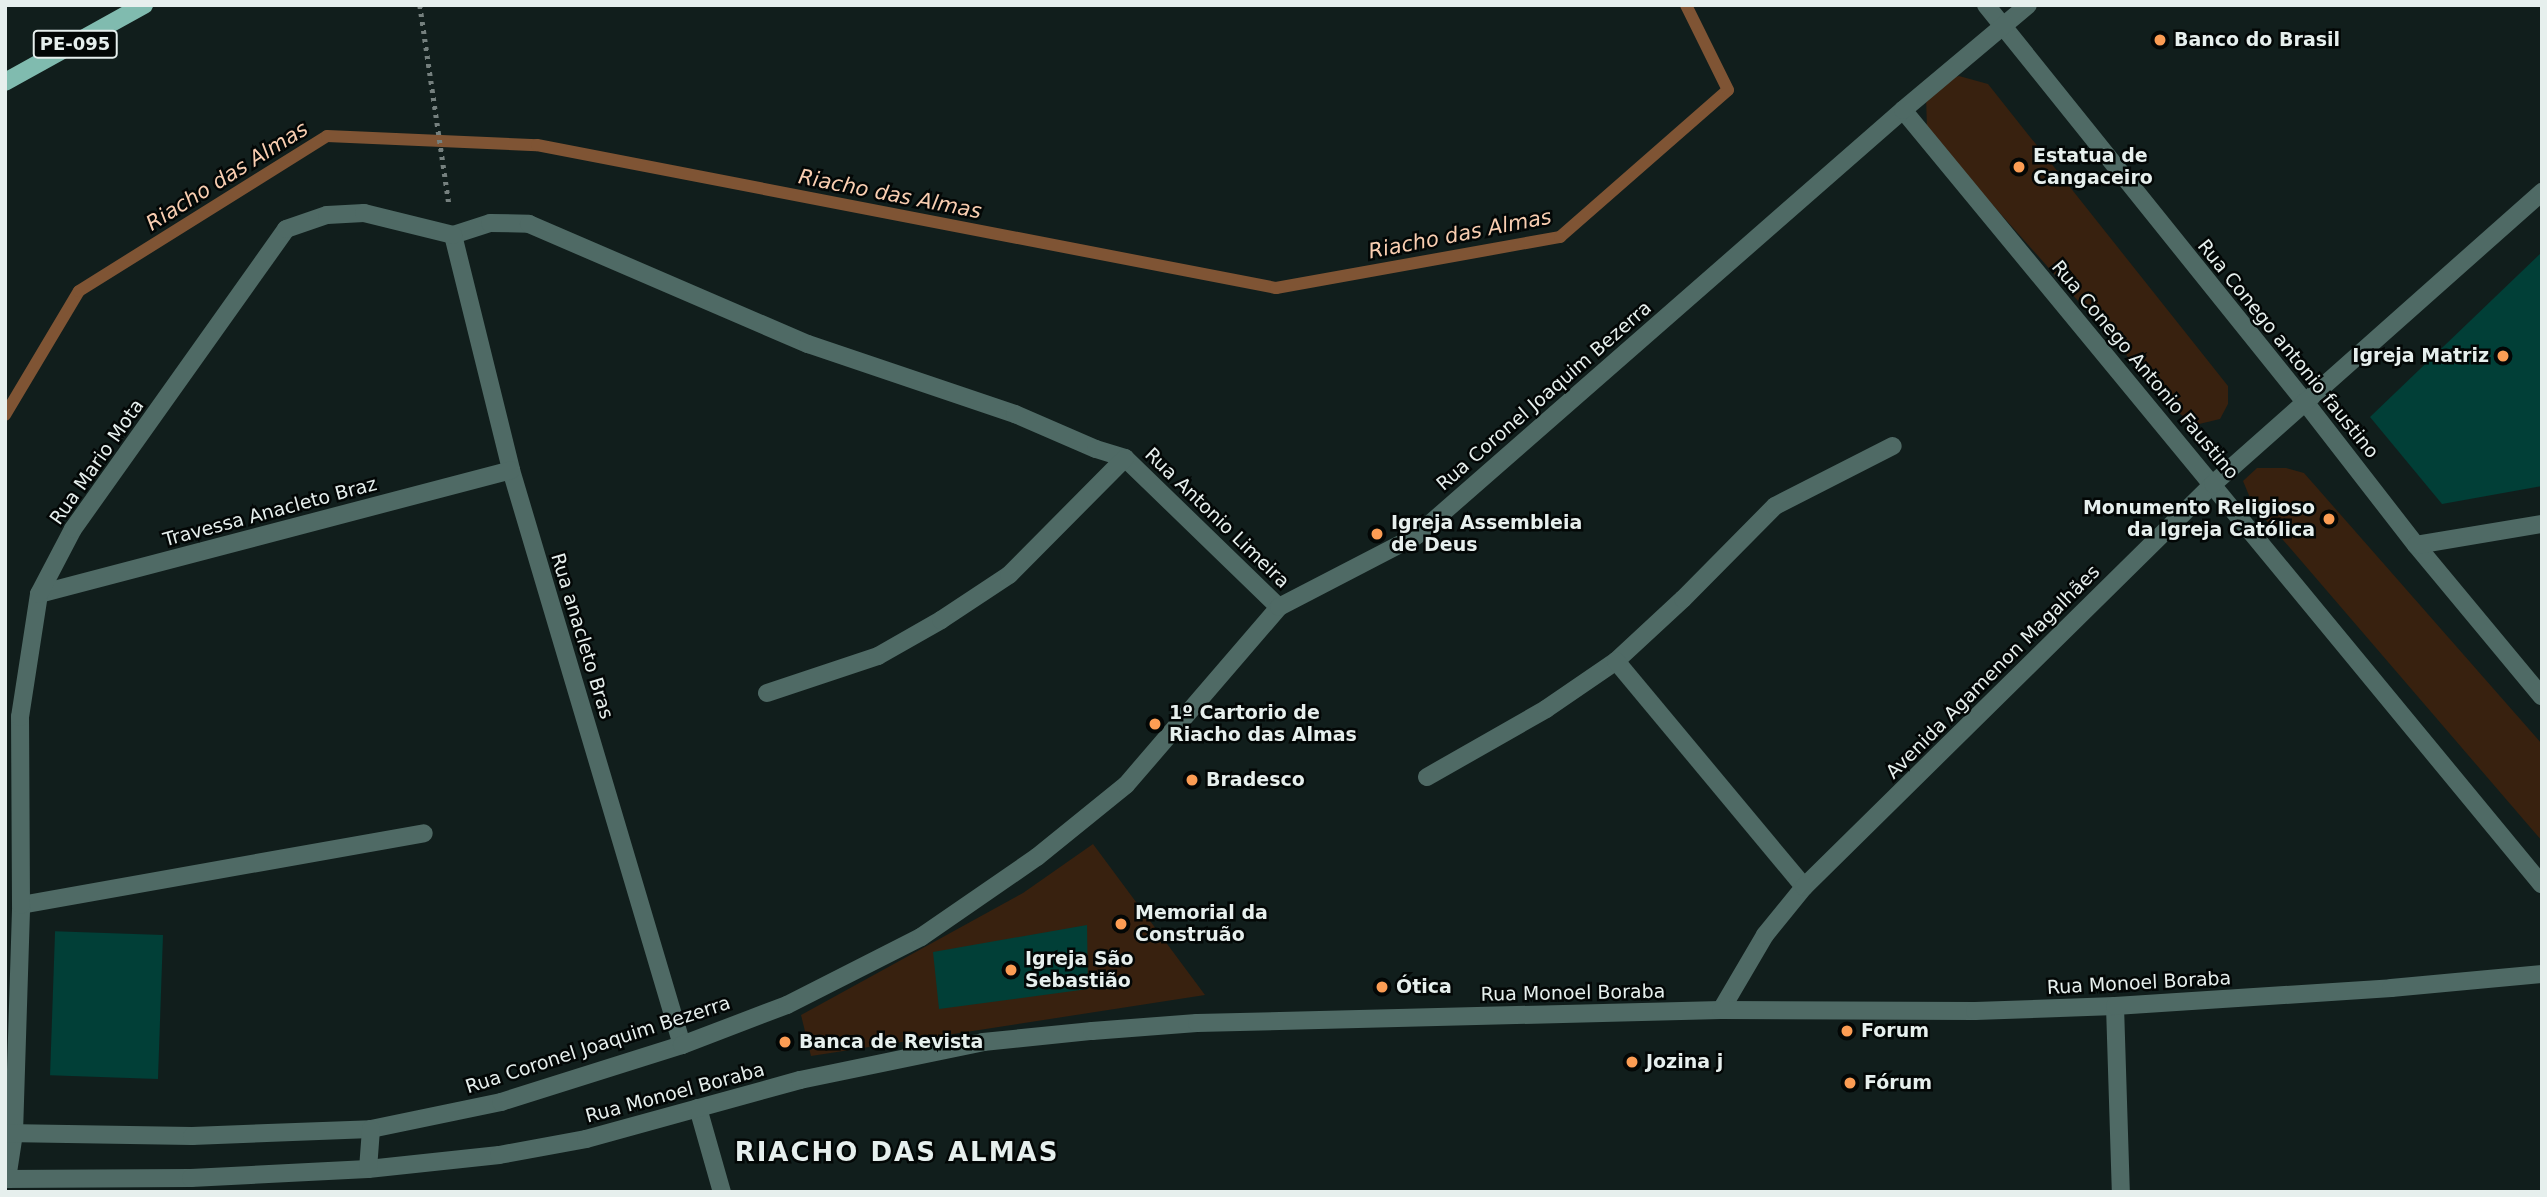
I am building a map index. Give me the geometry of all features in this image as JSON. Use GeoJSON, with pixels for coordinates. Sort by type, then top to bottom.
{"type":"FeatureCollection","features":[{"type":"Feature","properties":{"kind":"main road","name":"PE-095"},"geometry":{"type":"LineString","coordinates":[[5,82],[144,5]]}},
{"type":"Feature","properties":{"kind":"street"},"geometry":{"type":"LineString","coordinates":[[1986,5],[2002,28]]}},
{"type":"Feature","properties":{"kind":"street","name":"Rua Coronel Joaquim Bezerra"},"geometry":{"type":"LineString","coordinates":[[10,1133],[192,1136],[370,1129],[501,1102],[682,1045],[786,1005],[921,937],[1037,857],[1126,785],[1279,607],[1416,536],[1903,110],[2028,5]]}},
{"type":"Feature","properties":{"kind":"street","name":"Rua Conego antonio faustino"},"geometry":{"type":"LineString","coordinates":[[2002,28],[2305,402],[2416,545],[2542,697]]}},
{"type":"Feature","properties":{"kind":"street","name":"Rua Conego Antonio Faustino"},"geometry":{"type":"LineString","coordinates":[[1903,110],[2542,884]]}},
{"type":"Feature","properties":{"kind":"street","name":"Avenida Agamenon Magalhães"},"geometry":{"type":"LineString","coordinates":[[1721,1010],[1765,935],[1804,887],[2213,484],[2542,192]]}},
{"type":"Feature","properties":{"kind":"street","name":"Rua Mario Mota"},"geometry":{"type":"LineString","coordinates":[[6,1179],[21,905],[20,717],[39,594],[73,529],[286,229],[327,215],[364,213],[453,235]]}},
{"type":"Feature","properties":{"kind":"street"},"geometry":{"type":"LineString","coordinates":[[453,235],[490,223],[529,224],[808,344],[1015,414],[1096,449],[1125,458],[1009,575],[941,620],[878,656],[767,693]]}},
{"type":"Feature","properties":{"kind":"street","name":"Rua anacleto Bras"},"geometry":{"type":"LineString","coordinates":[[453,235],[511,470],[682,1045]]}},
{"type":"Feature","properties":{"kind":"street"},"geometry":{"type":"LineString","coordinates":[[1427,777],[1546,709],[1616,661],[1683,599],[1775,506],[1893,446]]}},
{"type":"Feature","properties":{"kind":"street","name":"Rua Antonio Limeira"},"geometry":{"type":"LineString","coordinates":[[1125,458],[1279,607]]}},
{"type":"Feature","properties":{"kind":"street","name":"Travessa Anacleto Braz"},"geometry":{"type":"LineString","coordinates":[[39,594],[511,470]]}},
{"type":"Feature","properties":{"kind":"street"},"geometry":{"type":"LineString","coordinates":[[2416,545],[2542,524]]}},
{"type":"Feature","properties":{"kind":"street"},"geometry":{"type":"LineString","coordinates":[[1616,661],[1804,887]]}},
{"type":"Feature","properties":{"kind":"street"},"geometry":{"type":"LineString","coordinates":[[21,905],[424,833]]}},
{"type":"Feature","properties":{"kind":"street","name":"Rua Monoel Boraba"},"geometry":{"type":"LineString","coordinates":[[368,1169],[499,1155],[586,1139],[800,1080],[983,1042],[1092,1031],[1197,1024],[1721,1010],[1975,1011],[2115,1006],[2391,988],[2542,974]]}},
{"type":"Feature","properties":{"kind":"street"},"geometry":{"type":"LineString","coordinates":[[2115,1006],[2121,1192]]}},
{"type":"Feature","properties":{"kind":"street"},"geometry":{"type":"LineString","coordinates":[[698,1108],[722,1192]]}},
{"type":"Feature","properties":{"kind":"street"},"geometry":{"type":"LineString","coordinates":[[6,1179],[191,1178],[368,1169],[370,1129]]}},
{"type":"Feature","properties":{"kind":"path"},"geometry":{"type":"LineString","coordinates":[[421,5],[449,205]]}},
{"type":"Feature","properties":{"kind":"shaded area"},"geometry":{"type":"Polygon","coordinates":[[[1959,76],[1988,84],[2228,386],[2228,404],[2220,419],[2195,425],[2175,410],[1927,131],[1926,94],[1941,82],[1959,76]]]}},
{"type":"Feature","properties":{"kind":"shaded area"},"geometry":{"type":"Polygon","coordinates":[[[2257,468],[2286,468],[2304,473],[2542,744],[2542,841],[2253,505],[2243,481],[2257,468]]]}},
{"type":"Feature","properties":{"kind":"shaded area"},"geometry":{"type":"Polygon","coordinates":[[[1093,844],[1205,995],[811,1056],[801,1015],[1023,893],[1093,844]]]}},
{"type":"Feature","properties":{"kind":"building","name":"Igreja Matriz"},"geometry":{"type":"Polygon","coordinates":[[[2542,252],[2542,486],[2442,504],[2370,417],[2542,252]]]}},
{"type":"Feature","properties":{"kind":"building","name":"Igreja São Sebastião"},"geometry":{"type":"Polygon","coordinates":[[[1087,925],[1088,989],[939,1009],[933,952],[1087,925]]]}},
{"type":"Feature","properties":{"kind":"building"},"geometry":{"type":"Polygon","coordinates":[[[55,931],[163,935],[158,1079],[50,1075],[55,931]]]}},
{"type":"Feature","properties":{"kind":"waterway","name":"Riacho das Almas"},"geometry":{"type":"LineString","coordinates":[[5,415],[79,291],[327,136],[537,145],[1276,288],[1560,237],[1728,90],[1686,5]]}},
{"type":"Feature","properties":{"kind":"place","name":"Banco do Brasil"},"geometry":{"type":"Point","coordinates":[2160,40]}},
{"type":"Feature","properties":{"kind":"place","name":"Estatua de Cangaceiro"},"geometry":{"type":"Point","coordinates":[2019,167]}},
{"type":"Feature","properties":{"kind":"place","name":"Igreja Matriz"},"geometry":{"type":"Point","coordinates":[2503,356]}},
{"type":"Feature","properties":{"kind":"place","name":"Monumento Religioso da Igreja Católica"},"geometry":{"type":"Point","coordinates":[2329,519]}},
{"type":"Feature","properties":{"kind":"place","name":"Igreja Assembleia de Deus"},"geometry":{"type":"Point","coordinates":[1377,534]}},
{"type":"Feature","properties":{"kind":"place","name":"1º Cartorio de Riacho das Almas"},"geometry":{"type":"Point","coordinates":[1155,724]}},
{"type":"Feature","properties":{"kind":"place","name":"Bradesco"},"geometry":{"type":"Point","coordinates":[1192,780]}},
{"type":"Feature","properties":{"kind":"place","name":"Memorial da Construão"},"geometry":{"type":"Point","coordinates":[1121,924]}},
{"type":"Feature","properties":{"kind":"place","name":"Igreja São Sebastião"},"geometry":{"type":"Point","coordinates":[1011,970]}},
{"type":"Feature","properties":{"kind":"place","name":"Ótica"},"geometry":{"type":"Point","coordinates":[1382,987]}},
{"type":"Feature","properties":{"kind":"place","name":"Forum"},"geometry":{"type":"Point","coordinates":[1847,1031]}},
{"type":"Feature","properties":{"kind":"place","name":"Banca de Revista"},"geometry":{"type":"Point","coordinates":[785,1042]}},
{"type":"Feature","properties":{"kind":"place","name":"Jozina j"},"geometry":{"type":"Point","coordinates":[1632,1062]}},
{"type":"Feature","properties":{"kind":"place","name":"Fórum"},"geometry":{"type":"Point","coordinates":[1850,1083]}},
{"type":"Feature","properties":{"kind":"district","name":"RIACHO DAS ALMAS"},"geometry":{"type":"Point","coordinates":[897,1153]}}]}
